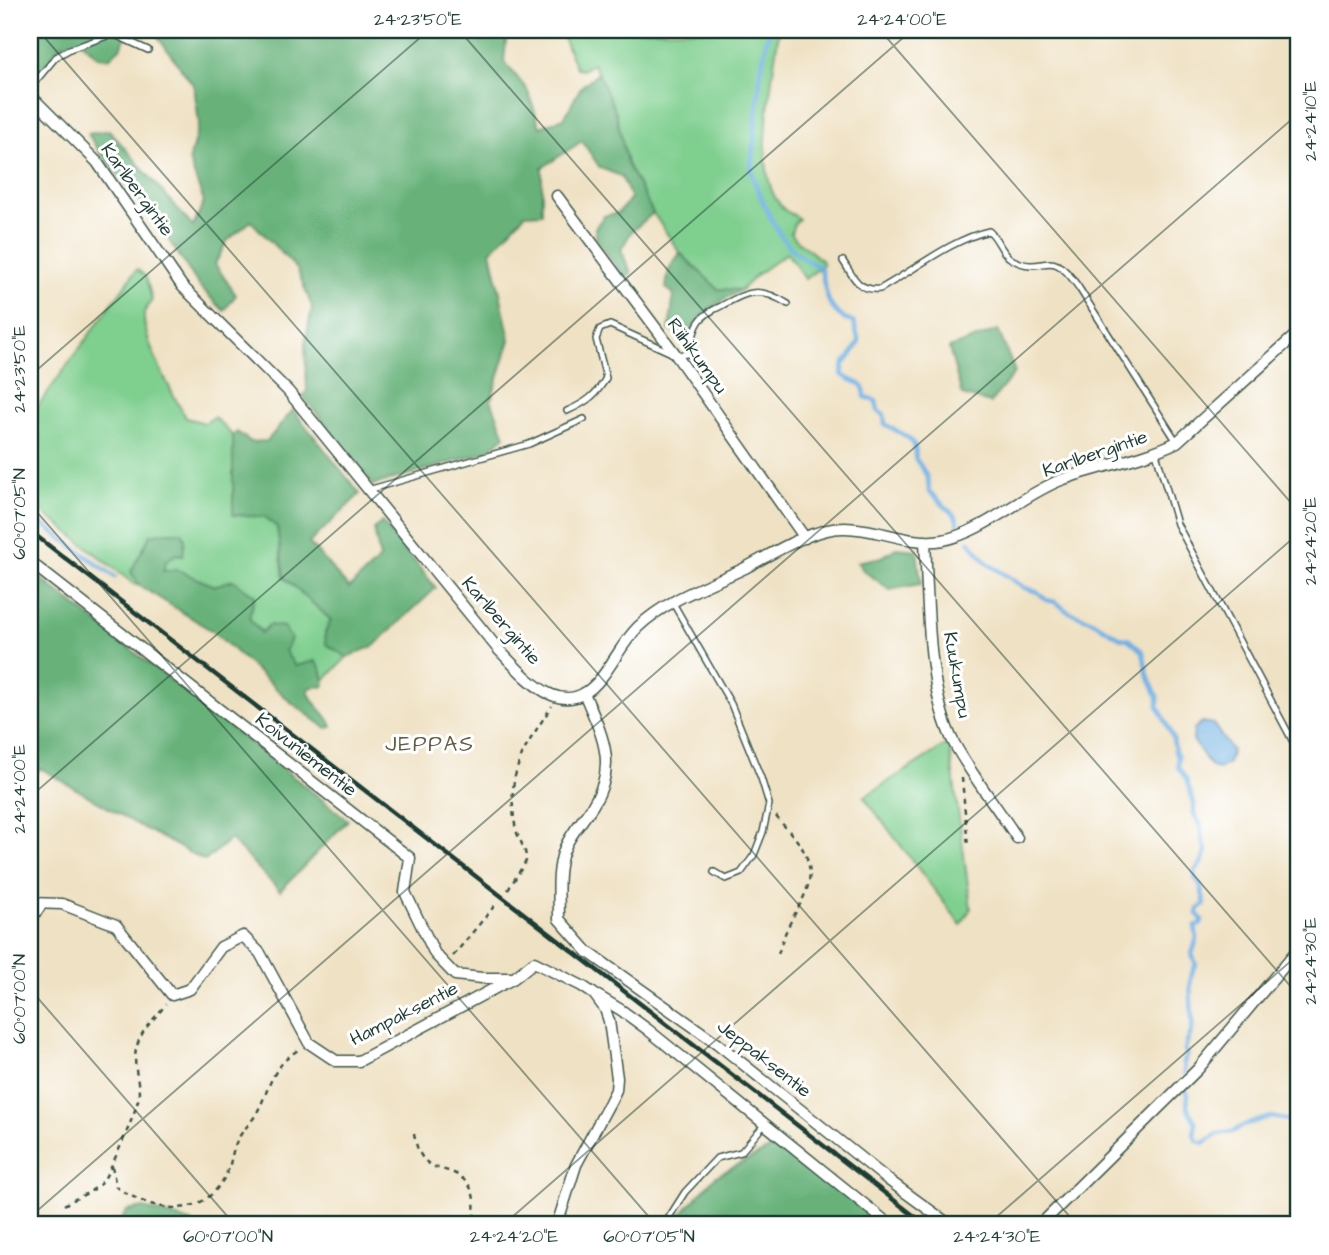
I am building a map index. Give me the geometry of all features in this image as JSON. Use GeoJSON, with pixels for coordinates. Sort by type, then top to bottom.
{"type":"FeatureCollection","features":[{"type":"Feature","properties":{"kind":"street","name":"Karlbergintie"},"geometry":{"type":"LineString","coordinates":[[30,95],[97,162],[182,286],[288,391],[498,649],[532,683],[558,698]]}},
{"type":"Feature","properties":{"kind":"street","name":"Riihikumpu"},"geometry":{"type":"LineString","coordinates":[[557,197],[676,355],[805,538]]}},
{"type":"Feature","properties":{"kind":"street","name":"Karlbergintie"},"geometry":{"type":"LineString","coordinates":[[584,693],[599,681],[636,628],[673,603],[805,538],[841,527],[926,541],[942,540],[961,534],[1060,481],[1156,453],[1177,442],[1299,332]]}},
{"type":"Feature","properties":{"kind":"street","name":"Kuukumpu"},"geometry":{"type":"LineString","coordinates":[[926,541],[929,616],[942,712],[954,743],[1017,838]]}},
{"type":"Feature","properties":{"kind":"street","name":"Koivuniementie"},"geometry":{"type":"LineString","coordinates":[[30,562],[410,858],[405,892],[435,954],[446,965]]}},
{"type":"Feature","properties":{"kind":"street"},"geometry":{"type":"LineString","coordinates":[[558,698],[569,699],[584,693]]}},
{"type":"Feature","properties":{"kind":"street","name":"Jeppaksentie"},"geometry":{"type":"LineString","coordinates":[[584,693],[602,735],[607,768],[605,784],[564,850],[559,872],[559,919],[588,952],[718,1044],[887,1179],[950,1225]]}},
{"type":"Feature","properties":{"kind":"street"},"geometry":{"type":"LineString","coordinates":[[30,903],[62,904],[116,925],[172,995],[190,989],[221,947],[243,936],[260,953],[309,1043]]}},
{"type":"Feature","properties":{"kind":"street"},"geometry":{"type":"LineString","coordinates":[[1040,1225],[1198,1069],[1299,948]]}},
{"type":"Feature","properties":{"kind":"street","name":"Hampaksentie"},"geometry":{"type":"LineString","coordinates":[[309,1043],[336,1061],[359,1061],[514,978],[534,962],[594,994]]}},
{"type":"Feature","properties":{"kind":"street"},"geometry":{"type":"LineString","coordinates":[[446,965],[455,975],[514,978]]}},
{"type":"Feature","properties":{"kind":"street"},"geometry":{"type":"LineString","coordinates":[[594,994],[647,1029],[890,1225]]}},
{"type":"Feature","properties":{"kind":"street"},"geometry":{"type":"LineString","coordinates":[[557,1225],[576,1165],[616,1090],[617,1078],[609,1021],[605,1009],[594,994]]}},
{"type":"Feature","properties":{"kind":"lane"},"geometry":{"type":"LineString","coordinates":[[30,88],[56,57],[70,49],[113,34],[148,50]]}},
{"type":"Feature","properties":{"kind":"lane"},"geometry":{"type":"LineString","coordinates":[[844,261],[857,282],[868,290],[880,289],[967,238],[989,231],[1010,259],[1024,264],[1055,262],[1067,270],[1177,442]]}},
{"type":"Feature","properties":{"kind":"lane"},"geometry":{"type":"LineString","coordinates":[[567,411],[583,404],[598,392],[606,378],[596,339],[600,328],[610,325],[676,355],[688,354],[697,324],[707,313],[744,293],[760,293],[788,304]]}},
{"type":"Feature","properties":{"kind":"lane"},"geometry":{"type":"LineString","coordinates":[[368,490],[529,444],[584,419]]}},
{"type":"Feature","properties":{"kind":"lane"},"geometry":{"type":"LineString","coordinates":[[1156,453],[1177,524],[1299,753]]}},
{"type":"Feature","properties":{"kind":"lane"},"geometry":{"type":"LineString","coordinates":[[673,603],[731,704],[769,804],[763,832],[754,855],[741,873],[726,879],[714,872]]}},
{"type":"Feature","properties":{"kind":"lane"},"geometry":{"type":"LineString","coordinates":[[30,924],[45,904]]}},
{"type":"Feature","properties":{"kind":"lane"},"geometry":{"type":"LineString","coordinates":[[664,1225],[685,1192],[717,1158],[741,1152],[765,1124]]}},
{"type":"Feature","properties":{"kind":"path"},"geometry":{"type":"LineString","coordinates":[[508,890],[526,861],[517,833],[513,806],[516,766],[523,750],[558,698]]}},
{"type":"Feature","properties":{"kind":"path"},"geometry":{"type":"LineString","coordinates":[[962,778],[968,847]]}},
{"type":"Feature","properties":{"kind":"path"},"geometry":{"type":"LineString","coordinates":[[769,804],[784,827],[800,844],[808,861],[811,877],[777,958]]}},
{"type":"Feature","properties":{"kind":"path"},"geometry":{"type":"LineString","coordinates":[[446,965],[496,905]]}},
{"type":"Feature","properties":{"kind":"path"},"geometry":{"type":"LineString","coordinates":[[64,1205],[102,1183],[111,1166],[135,1117],[139,1096],[135,1069],[137,1046],[145,1026],[172,995]]}},
{"type":"Feature","properties":{"kind":"path"},"geometry":{"type":"LineString","coordinates":[[111,1166],[116,1187],[130,1197],[170,1209],[192,1207],[209,1198],[232,1162],[236,1143],[256,1115],[276,1069],[286,1058],[309,1043]]}},
{"type":"Feature","properties":{"kind":"path"},"geometry":{"type":"LineString","coordinates":[[414,1134],[416,1147],[425,1164],[458,1177],[472,1189],[475,1225]]}},
{"type":"Feature","properties":{"kind":"green space"},"geometry":{"type":"Polygon","coordinates":[[[30,30],[124,30],[128,33],[120,48],[109,58],[98,57],[81,41],[61,44],[31,84],[30,30]]]}},
{"type":"Feature","properties":{"kind":"green space"},"geometry":{"type":"Polygon","coordinates":[[[160,30],[514,30],[507,33],[504,61],[528,91],[540,127],[564,118],[581,87],[598,73],[616,112],[627,164],[653,213],[631,232],[621,250],[631,273],[625,278],[597,241],[595,228],[604,216],[618,213],[631,198],[621,176],[600,168],[582,141],[542,168],[542,213],[525,214],[491,251],[510,340],[491,400],[505,436],[486,452],[373,485],[303,396],[307,391],[305,344],[312,307],[297,269],[251,221],[227,241],[215,264],[236,295],[224,311],[200,287],[152,215],[102,156],[88,134],[109,130],[193,227],[204,202],[189,161],[199,123],[194,86],[158,37],[160,30]]]}},
{"type":"Feature","properties":{"kind":"green space"},"geometry":{"type":"Polygon","coordinates":[[[560,30],[779,30],[766,136],[768,177],[779,203],[799,219],[791,233],[824,264],[805,279],[787,253],[756,275],[741,290],[718,289],[680,253],[653,213],[627,164],[616,112],[593,64],[582,70],[576,68],[560,30]]]}},
{"type":"Feature","properties":{"kind":"green space"},"geometry":{"type":"Polygon","coordinates":[[[680,253],[718,289],[741,290],[705,313],[691,335],[669,330],[674,294],[666,288],[669,269],[680,253]]]}},
{"type":"Feature","properties":{"kind":"green space"},"geometry":{"type":"Polygon","coordinates":[[[137,269],[146,277],[152,300],[144,314],[148,338],[180,408],[186,418],[205,423],[214,417],[233,436],[237,459],[248,485],[262,510],[277,527],[284,577],[331,620],[325,633],[326,644],[347,657],[324,681],[321,669],[295,666],[254,624],[249,618],[255,596],[233,580],[214,586],[162,572],[166,561],[176,554],[183,555],[150,536],[131,572],[140,586],[134,584],[30,502],[30,417],[137,269]]]}},
{"type":"Feature","properties":{"kind":"green space"},"geometry":{"type":"Polygon","coordinates":[[[998,330],[1015,372],[990,403],[962,395],[949,348],[998,330]]]}},
{"type":"Feature","properties":{"kind":"green space"},"geometry":{"type":"Polygon","coordinates":[[[293,410],[360,494],[309,543],[349,588],[380,559],[374,529],[382,522],[436,588],[374,646],[347,657],[326,644],[325,633],[331,620],[284,577],[277,527],[265,517],[233,515],[233,436],[237,432],[251,442],[267,441],[293,410]]]}},
{"type":"Feature","properties":{"kind":"green space"},"geometry":{"type":"Polygon","coordinates":[[[182,532],[185,539],[183,555],[176,554],[166,561],[163,571],[178,570],[214,586],[233,580],[255,596],[249,618],[261,633],[269,625],[284,627],[291,639],[285,651],[295,666],[315,661],[321,669],[325,684],[308,689],[312,700],[332,727],[326,728],[292,703],[214,632],[140,586],[131,572],[133,567],[150,535],[182,532]]]}},
{"type":"Feature","properties":{"kind":"green space"},"geometry":{"type":"Polygon","coordinates":[[[896,548],[917,550],[921,584],[890,590],[864,571],[857,562],[882,557],[896,548]]]}},
{"type":"Feature","properties":{"kind":"green space"},"geometry":{"type":"Polygon","coordinates":[[[30,570],[348,820],[280,891],[230,839],[205,861],[40,768],[30,782],[30,570]]]}},
{"type":"Feature","properties":{"kind":"green space"},"geometry":{"type":"Polygon","coordinates":[[[949,743],[971,908],[961,925],[864,797],[949,743]]]}},
{"type":"Feature","properties":{"kind":"green space"},"geometry":{"type":"Polygon","coordinates":[[[781,1143],[881,1225],[671,1225],[716,1176],[781,1143]]]}},
{"type":"Feature","properties":{"kind":"green space"},"geometry":{"type":"Polygon","coordinates":[[[144,1208],[191,1222],[193,1225],[118,1225],[127,1211],[144,1208]]]}},
{"type":"Feature","properties":{"kind":"water"},"geometry":{"type":"Polygon","coordinates":[[[1202,722],[1213,724],[1232,751],[1228,763],[1219,769],[1211,767],[1193,740],[1194,729],[1202,722]]]}},
{"type":"Feature","properties":{"kind":"waterway"},"geometry":{"type":"LineString","coordinates":[[769,30],[761,69],[751,169],[753,178],[777,230],[795,252],[820,267],[829,302],[837,313],[854,323],[859,342],[844,364],[842,374],[860,384],[865,397],[876,401],[878,411],[884,415],[885,424],[911,441],[915,458],[927,477],[929,491],[956,517],[958,523]]}},
{"type":"Feature","properties":{"kind":"waterway"},"geometry":{"type":"LineString","coordinates":[[30,515],[115,577]]}},
{"type":"Feature","properties":{"kind":"waterway"},"geometry":{"type":"LineString","coordinates":[[969,541],[987,563],[1025,588],[1038,592],[1046,600],[1056,602],[1067,611],[1090,620],[1121,638],[1128,639],[1143,652],[1147,673],[1158,698],[1158,706],[1173,738],[1178,767],[1186,779],[1194,803],[1194,814],[1201,826],[1206,851],[1195,871],[1205,904],[1198,909],[1197,914],[1202,919],[1201,924],[1195,927],[1197,938],[1192,954],[1196,965],[1190,986],[1192,1030],[1185,1048],[1188,1054],[1184,1062],[1185,1073]]}},
{"type":"Feature","properties":{"kind":"waterway"},"geometry":{"type":"LineString","coordinates":[[1185,1087],[1188,1094],[1187,1107],[1196,1123],[1194,1134],[1197,1141],[1204,1143],[1217,1134],[1232,1132],[1270,1117],[1299,1122]]}},
{"type":"Feature","properties":{"kind":"railway"},"geometry":{"type":"LineString","coordinates":[[30,531],[926,1225]]}},
{"type":"Feature","properties":{"kind":"district","name":"JEPPAS"},"geometry":{"type":"Point","coordinates":[430,744]}}]}
